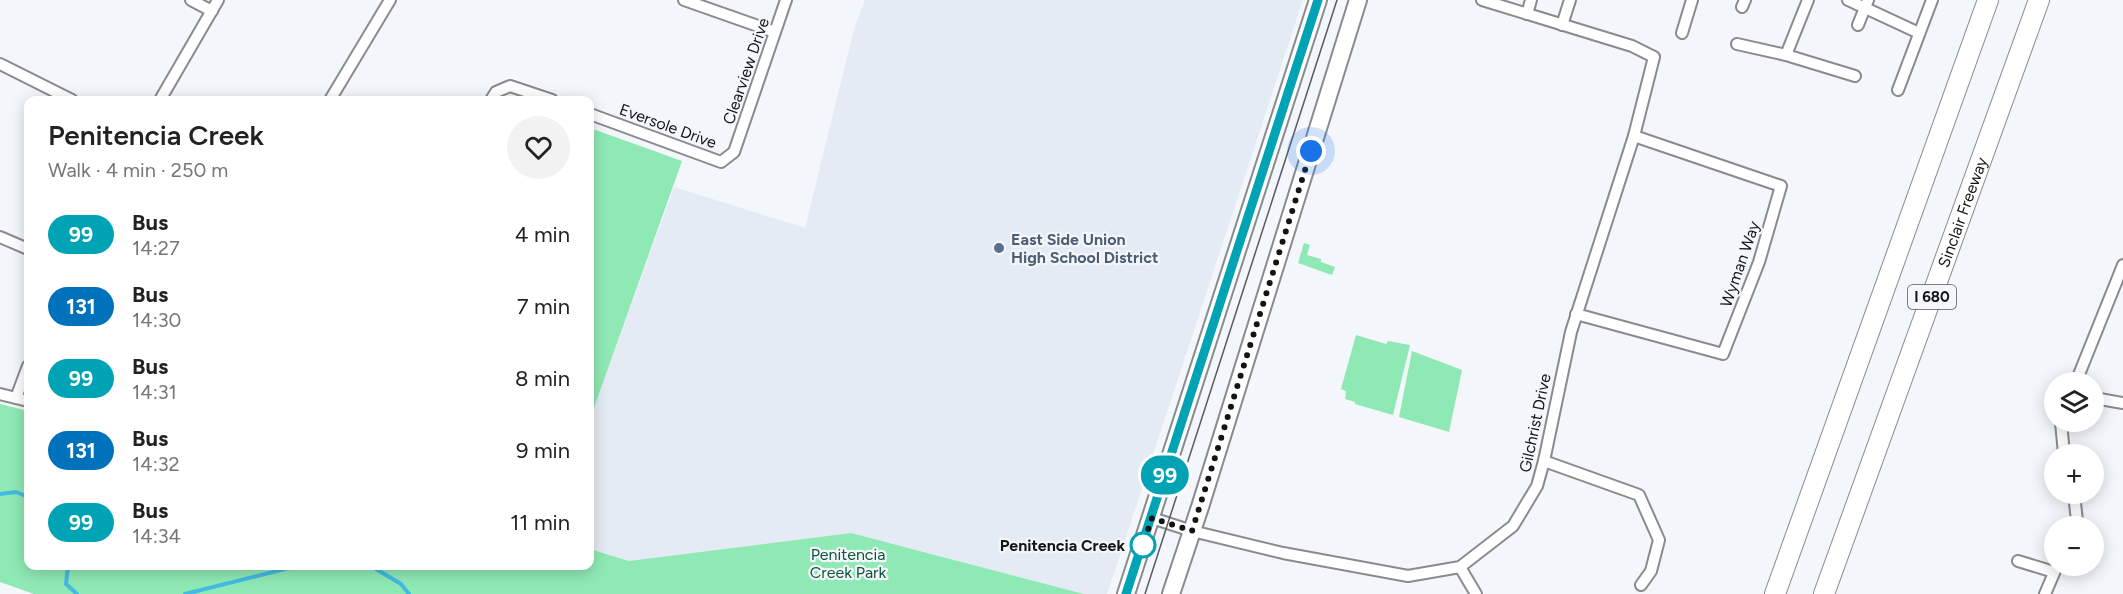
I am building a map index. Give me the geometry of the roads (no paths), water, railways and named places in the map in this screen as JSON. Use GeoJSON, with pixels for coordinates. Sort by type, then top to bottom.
{"type":"FeatureCollection","features":[{"type":"Feature","properties":{"kind":"highway","name":"I 680"},"geometry":{"type":"LineString","coordinates":[[1775,594],[1988,0]]}},
{"type":"Feature","properties":{"kind":"highway","name":"Sinclair Freeway"},"geometry":{"type":"LineString","coordinates":[[1824,594],[2039,0]]}},
{"type":"Feature","properties":{"kind":"main road"},"geometry":{"type":"LineString","coordinates":[[1126,594],[1318,0]]}},
{"type":"Feature","properties":{"kind":"main road"},"geometry":{"type":"LineString","coordinates":[[1171,594],[1358,0]]}},
{"type":"Feature","properties":{"kind":"street"},"geometry":{"type":"LineString","coordinates":[[191,0],[212,11]]}},
{"type":"Feature","properties":{"kind":"street"},"geometry":{"type":"LineString","coordinates":[[162,96],[218,0]]}},
{"type":"Feature","properties":{"kind":"street"},"geometry":{"type":"LineString","coordinates":[[332,96],[390,0]]}},
{"type":"Feature","properties":{"kind":"street"},"geometry":{"type":"LineString","coordinates":[[684,0],[775,32]]}},
{"type":"Feature","properties":{"kind":"street","name":"Clearview Drive"},"geometry":{"type":"LineString","coordinates":[[734,152],[786,0]]}},
{"type":"Feature","properties":{"kind":"street"},"geometry":{"type":"LineString","coordinates":[[1482,0],[1562,25],[1570,0]]}},
{"type":"Feature","properties":{"kind":"street"},"geometry":{"type":"LineString","coordinates":[[1527,14],[1531,0]]}},
{"type":"Feature","properties":{"kind":"street"},"geometry":{"type":"LineString","coordinates":[[1682,33],[1692,0]]}},
{"type":"Feature","properties":{"kind":"street"},"geometry":{"type":"LineString","coordinates":[[1786,55],[1808,0]]}},
{"type":"Feature","properties":{"kind":"street"},"geometry":{"type":"LineString","coordinates":[[1848,0],[1867,4],[1919,33]]}},
{"type":"Feature","properties":{"kind":"street"},"geometry":{"type":"LineString","coordinates":[[1898,90],[1932,0]]}},
{"type":"Feature","properties":{"kind":"street"},"geometry":{"type":"LineString","coordinates":[[1858,25],[1867,4]]}},
{"type":"Feature","properties":{"kind":"street","name":"Gilchrist Drive"},"geometry":{"type":"LineString","coordinates":[[1152,518],[1192,531],[1283,553],[1408,576],[1460,567],[1513,526],[1536,486],[1544,461],[1558,386],[1576,314],[1634,136],[1654,57],[1632,46],[1562,25]]}},
{"type":"Feature","properties":{"kind":"street"},"geometry":{"type":"LineString","coordinates":[[1737,44],[1786,55],[1855,76]]}},
{"type":"Feature","properties":{"kind":"street"},"geometry":{"type":"LineString","coordinates":[[0,64],[64,96]]}},
{"type":"Feature","properties":{"kind":"street"},"geometry":{"type":"LineString","coordinates":[[494,96],[496,92],[510,86],[540,96]]}},
{"type":"Feature","properties":{"kind":"street","name":"Eversole Drive"},"geometry":{"type":"LineString","coordinates":[[594,115],[721,162],[734,152]]}},
{"type":"Feature","properties":{"kind":"street","name":"Wyman Way"},"geometry":{"type":"LineString","coordinates":[[1576,314],[1723,354],[1759,262],[1781,186],[1634,136]]}},
{"type":"Feature","properties":{"kind":"street"},"geometry":{"type":"LineString","coordinates":[[0,237],[24,247]]}},
{"type":"Feature","properties":{"kind":"street"},"geometry":{"type":"LineString","coordinates":[[2080,372],[2123,265]]}},
{"type":"Feature","properties":{"kind":"street"},"geometry":{"type":"LineString","coordinates":[[16,398],[24,377]]}},
{"type":"Feature","properties":{"kind":"street"},"geometry":{"type":"LineString","coordinates":[[0,394],[24,400]]}},
{"type":"Feature","properties":{"kind":"street"},"geometry":{"type":"LineString","coordinates":[[2104,400],[2123,403]]}},
{"type":"Feature","properties":{"kind":"street"},"geometry":{"type":"LineString","coordinates":[[1544,461],[1639,495],[1659,540],[1651,571],[1641,585]]}},
{"type":"Feature","properties":{"kind":"street"},"geometry":{"type":"LineString","coordinates":[[2018,561],[2044,566]]}},
{"type":"Feature","properties":{"kind":"street"},"geometry":{"type":"LineString","coordinates":[[1460,567],[1476,594]]}},
{"type":"Feature","properties":{"kind":"street"},"geometry":{"type":"LineString","coordinates":[[2045,594],[2053,576]]}},
{"type":"Feature","properties":{"kind":"waterway"},"geometry":{"type":"LineString","coordinates":[[0,494],[16,492],[24,495]]}},
{"type":"Feature","properties":{"kind":"waterway"},"geometry":{"type":"LineString","coordinates":[[68,570],[66,584],[77,594]]}},
{"type":"Feature","properties":{"kind":"waterway"},"geometry":{"type":"LineString","coordinates":[[185,594],[281,570]]}},
{"type":"Feature","properties":{"kind":"waterway"},"geometry":{"type":"LineString","coordinates":[[378,570],[401,584],[409,594]]}},
{"type":"Feature","properties":{"kind":"tram line"},"geometry":{"type":"LineString","coordinates":[[1145,594],[1337,0]]}},
{"type":"Feature","properties":{"kind":"place","name":"East Side Union High School District"},"geometry":{"type":"Point","coordinates":[999,248]}},
{"type":"Feature","properties":{"kind":"place","name":"Penitencia Creek"},"geometry":{"type":"Point","coordinates":[1143,545]}},
{"type":"Feature","properties":{"kind":"park label","name":"Penitencia Creek Park"},"geometry":{"type":"Point","coordinates":[848,563]}}]}
